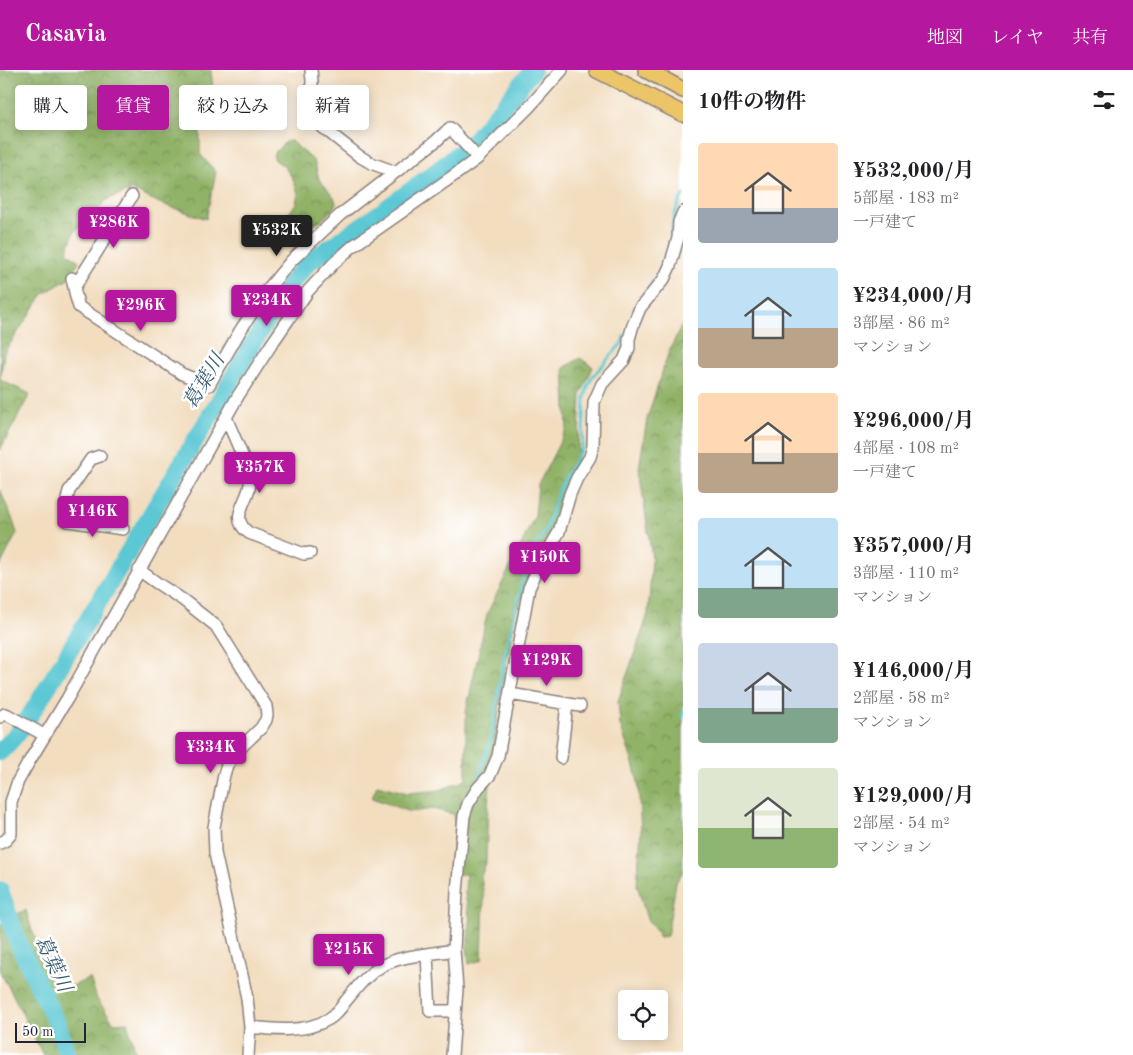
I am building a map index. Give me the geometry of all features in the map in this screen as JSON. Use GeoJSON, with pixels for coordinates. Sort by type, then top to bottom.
{"type":"FeatureCollection","features":[{"type":"Feature","properties":{"kind":"highway"},"geometry":{"type":"LineString","coordinates":[[597,70],[683,114]]}},
{"type":"Feature","properties":{"kind":"highway"},"geometry":{"type":"LineString","coordinates":[[646,70],[683,90]]}},
{"type":"Feature","properties":{"kind":"street"},"geometry":{"type":"LineString","coordinates":[[311,70],[312,113],[316,122],[359,156],[371,163],[395,172]]}},
{"type":"Feature","properties":{"kind":"street"},"geometry":{"type":"LineString","coordinates":[[3,842],[11,834],[10,808],[16,788],[42,734],[67,700],[247,382],[308,291],[353,246],[456,174],[529,107],[562,70]]}},
{"type":"Feature","properties":{"kind":"street"},"geometry":{"type":"LineString","coordinates":[[132,196],[73,283],[79,307],[182,374],[209,385],[266,290],[292,260],[340,215],[436,141],[450,128],[476,156]]}},
{"type":"Feature","properties":{"kind":"street"},"geometry":{"type":"LineString","coordinates":[[452,1055],[457,989],[454,950],[464,816],[468,804],[478,788],[490,775],[498,756],[529,588],[539,566],[559,532],[570,494],[590,457],[593,446],[594,402],[602,384],[624,360],[629,348],[633,325],[640,308],[664,279],[678,240],[683,212]]}},
{"type":"Feature","properties":{"kind":"street"},"geometry":{"type":"LineString","coordinates":[[226,417],[248,471],[250,483],[240,512],[239,522],[243,529],[304,554],[310,553]]}},
{"type":"Feature","properties":{"kind":"street"},"geometry":{"type":"LineString","coordinates":[[100,456],[91,460],[69,491],[67,500],[68,521],[123,529]]}},
{"type":"Feature","properties":{"kind":"street"},"geometry":{"type":"LineString","coordinates":[[139,570],[183,600],[216,626],[266,706],[266,720],[261,728],[237,751],[227,765],[214,827],[215,853],[247,998],[250,1027],[248,1055]]}},
{"type":"Feature","properties":{"kind":"street"},"geometry":{"type":"LineString","coordinates":[[510,694],[580,706]]}},
{"type":"Feature","properties":{"kind":"street"},"geometry":{"type":"LineString","coordinates":[[561,758],[567,704]]}},
{"type":"Feature","properties":{"kind":"street"},"geometry":{"type":"LineString","coordinates":[[4,716],[42,734]]}},
{"type":"Feature","properties":{"kind":"street"},"geometry":{"type":"LineString","coordinates":[[250,1027],[283,1030],[311,1026],[330,1018],[367,976],[382,966],[401,958],[454,950]]}},
{"type":"Feature","properties":{"kind":"street"},"geometry":{"type":"LineString","coordinates":[[427,955],[430,1011],[455,1012]]}},
{"type":"Feature","properties":{"kind":"green space"},"geometry":{"type":"Polygon","coordinates":[[[0,70],[211,70],[213,85],[179,85],[179,130],[200,130],[200,154],[216,172],[206,219],[162,204],[132,190],[108,199],[74,232],[67,252],[79,261],[67,280],[43,294],[4,353],[0,380],[0,70]]]}},
{"type":"Feature","properties":{"kind":"green space"},"geometry":{"type":"Polygon","coordinates":[[[291,141],[314,161],[319,179],[334,197],[336,203],[331,212],[323,219],[305,229],[299,224],[289,223],[288,215],[296,203],[298,193],[293,179],[284,166],[275,160],[273,154],[285,142],[291,141]]]}},
{"type":"Feature","properties":{"kind":"green space"},"geometry":{"type":"Polygon","coordinates":[[[683,323],[683,872],[676,882],[667,936],[660,937],[647,919],[637,885],[641,831],[638,782],[620,725],[618,701],[648,614],[652,559],[639,468],[647,419],[669,351],[683,323]]]}},
{"type":"Feature","properties":{"kind":"green space"},"geometry":{"type":"Polygon","coordinates":[[[580,358],[593,367],[581,394],[577,468],[516,612],[502,686],[488,803],[486,863],[481,876],[484,898],[482,960],[469,964],[467,948],[470,920],[465,894],[466,874],[448,875],[456,828],[453,814],[433,809],[410,812],[372,798],[377,785],[408,793],[440,790],[466,780],[466,712],[487,614],[535,516],[538,485],[567,428],[564,368],[580,358]]]}},
{"type":"Feature","properties":{"kind":"green space"},"geometry":{"type":"Polygon","coordinates":[[[0,380],[30,394],[0,450],[0,380]]]}},
{"type":"Feature","properties":{"kind":"green space"},"geometry":{"type":"Polygon","coordinates":[[[0,490],[17,533],[0,566],[0,490]]]}},
{"type":"Feature","properties":{"kind":"green space"},"geometry":{"type":"Polygon","coordinates":[[[26,910],[32,931],[48,961],[68,988],[90,978],[97,999],[114,1023],[127,1022],[136,1053],[145,1055],[43,1055],[0,972],[0,926],[4,920],[26,910]]]}},
{"type":"Feature","properties":{"kind":"waterway","name":"葛葉川"},"geometry":{"type":"LineString","coordinates":[[0,752],[15,736],[35,708],[287,287],[309,262],[380,213],[472,143],[533,70]]}},
{"type":"Feature","properties":{"kind":"waterway"},"geometry":{"type":"LineString","coordinates":[[675,238],[671,235],[672,225],[676,209],[683,195]]}},
{"type":"Feature","properties":{"kind":"waterway"},"geometry":{"type":"LineString","coordinates":[[644,294],[659,274],[666,253]]}},
{"type":"Feature","properties":{"kind":"waterway"},"geometry":{"type":"LineString","coordinates":[[479,776],[491,738],[505,654],[528,558],[546,530],[557,495],[582,448],[585,397],[588,386],[593,376],[622,343],[624,336]]}},
{"type":"Feature","properties":{"kind":"waterway"},"geometry":{"type":"LineString","coordinates":[[683,712],[683,717]]}},
{"type":"Feature","properties":{"kind":"waterway","name":"葛葉川"},"geometry":{"type":"LineString","coordinates":[[0,890],[19,945],[58,1025],[67,1055]]}}]}
